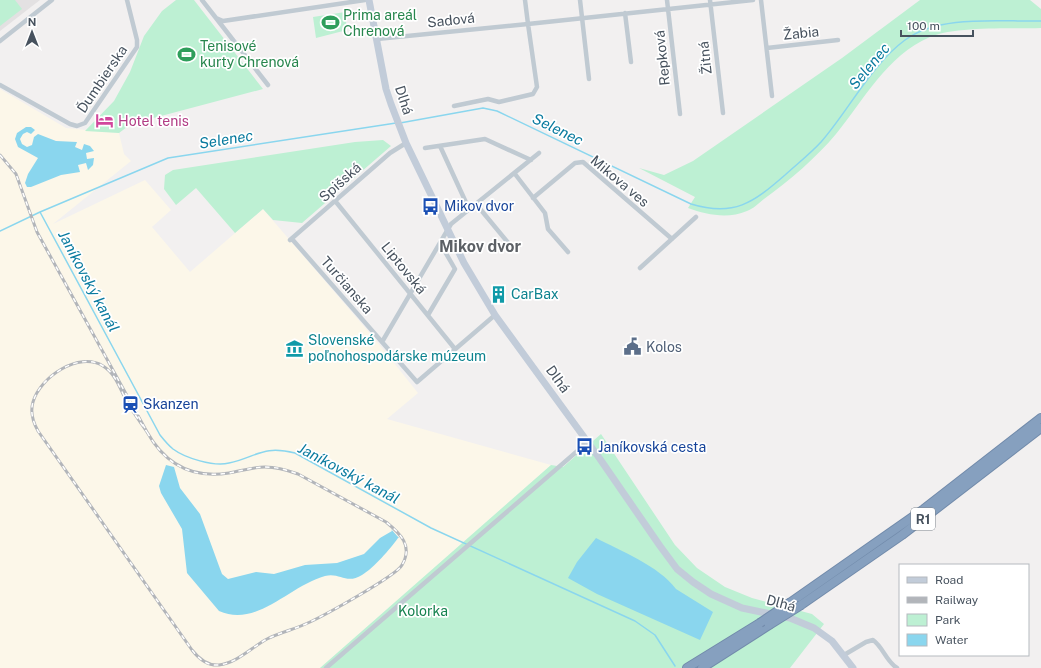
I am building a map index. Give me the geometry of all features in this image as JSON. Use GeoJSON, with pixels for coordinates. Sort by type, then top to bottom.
{"type":"FeatureCollection","features":[{"type":"Feature","properties":{"kind":"highway","name":"R1"},"geometry":{"type":"LineString","coordinates":[[687,668],[760,623],[930,505],[1041,418]]}},
{"type":"Feature","properties":{"kind":"highway","name":"R1"},"geometry":{"type":"LineString","coordinates":[[702,668],[801,605],[907,531],[1041,428]]}},
{"type":"Feature","properties":{"kind":"street"},"geometry":{"type":"LineString","coordinates":[[0,41],[52,0]]}},
{"type":"Feature","properties":{"kind":"street","name":"Ďumbierska"},"geometry":{"type":"LineString","coordinates":[[0,85],[70,124],[77,126],[85,123],[136,47],[137,40],[127,0]]}},
{"type":"Feature","properties":{"kind":"street"},"geometry":{"type":"LineString","coordinates":[[202,0],[268,85]]}},
{"type":"Feature","properties":{"kind":"street"},"geometry":{"type":"LineString","coordinates":[[216,18],[224,21],[336,2],[365,0]]}},
{"type":"Feature","properties":{"kind":"street","name":"Dlhá"},"geometry":{"type":"LineString","coordinates":[[369,0],[386,89],[396,119],[447,231],[476,285],[495,315],[660,546],[677,569],[711,594],[742,608],[790,618],[814,628],[832,641],[853,668]]}},
{"type":"Feature","properties":{"kind":"street"},"geometry":{"type":"LineString","coordinates":[[454,106],[488,99],[499,102],[533,94],[537,87],[525,0]]}},
{"type":"Feature","properties":{"kind":"street"},"geometry":{"type":"LineString","coordinates":[[580,0],[589,79]]}},
{"type":"Feature","properties":{"kind":"street","name":"Repková"},"geometry":{"type":"LineString","coordinates":[[667,0],[680,114]]}},
{"type":"Feature","properties":{"kind":"street","name":"Sadová"},"geometry":{"type":"LineString","coordinates":[[377,39],[668,9],[710,2],[752,0]]}},
{"type":"Feature","properties":{"kind":"street"},"geometry":{"type":"LineString","coordinates":[[761,0],[772,96]]}},
{"type":"Feature","properties":{"kind":"street","name":"Žitná"},"geometry":{"type":"LineString","coordinates":[[710,2],[723,113]]}},
{"type":"Feature","properties":{"kind":"street"},"geometry":{"type":"LineString","coordinates":[[625,13],[631,62]]}},
{"type":"Feature","properties":{"kind":"street","name":"Žabia"},"geometry":{"type":"LineString","coordinates":[[767,48],[838,40]]}},
{"type":"Feature","properties":{"kind":"street"},"geometry":{"type":"LineString","coordinates":[[425,148],[485,139],[531,160]]}},
{"type":"Feature","properties":{"kind":"street","name":"Spišská"},"geometry":{"type":"LineString","coordinates":[[291,240],[336,202],[393,150],[406,143]]}},
{"type":"Feature","properties":{"kind":"street"},"geometry":{"type":"LineString","coordinates":[[440,146],[469,209]]}},
{"type":"Feature","properties":{"kind":"street"},"geometry":{"type":"LineString","coordinates":[[382,342],[451,224],[515,174],[539,153]]}},
{"type":"Feature","properties":{"kind":"street","name":"Mikova ves"},"geometry":{"type":"LineString","coordinates":[[533,198],[576,163],[583,162],[672,239]]}},
{"type":"Feature","properties":{"kind":"street"},"geometry":{"type":"LineString","coordinates":[[515,174],[545,213],[548,229],[568,252]]}},
{"type":"Feature","properties":{"kind":"street","name":"Liptovská"},"geometry":{"type":"LineString","coordinates":[[336,202],[455,349]]}},
{"type":"Feature","properties":{"kind":"street"},"geometry":{"type":"LineString","coordinates":[[476,204],[510,245]]}},
{"type":"Feature","properties":{"kind":"street"},"geometry":{"type":"LineString","coordinates":[[640,268],[696,217]]}},
{"type":"Feature","properties":{"kind":"street","name":"Turčianska"},"geometry":{"type":"LineString","coordinates":[[291,240],[417,382],[455,349]]}},
{"type":"Feature","properties":{"kind":"street"},"geometry":{"type":"LineString","coordinates":[[428,315],[455,269],[440,243]]}},
{"type":"Feature","properties":{"kind":"street"},"geometry":{"type":"LineString","coordinates":[[455,349],[495,315]]}},
{"type":"Feature","properties":{"kind":"street"},"geometry":{"type":"LineString","coordinates":[[326,668],[582,447],[585,440]]}},
{"type":"Feature","properties":{"kind":"street"},"geometry":{"type":"LineString","coordinates":[[844,655],[872,640],[888,660],[897,668]]}},
{"type":"Feature","properties":{"kind":"shaded area"},"geometry":{"type":"Polygon","coordinates":[[[0,0],[40,0],[0,31],[0,0]]]}},
{"type":"Feature","properties":{"kind":"shaded area"},"geometry":{"type":"Polygon","coordinates":[[[0,89],[66,128],[119,133],[124,154],[131,161],[53,224],[145,180],[171,210],[152,227],[190,272],[263,209],[374,338],[418,393],[387,419],[551,465],[320,668],[0,668],[0,89]]]}},
{"type":"Feature","properties":{"kind":"green space"},"geometry":{"type":"Polygon","coordinates":[[[0,0],[15,0],[22,9],[0,26],[0,0]]]}},
{"type":"Feature","properties":{"kind":"green space","name":"Tenisové kurty Chrenová"},"geometry":{"type":"Polygon","coordinates":[[[176,0],[194,0],[263,89],[131,124],[119,133],[85,131],[114,101],[130,72],[144,36],[162,11],[176,0]]]}},
{"type":"Feature","properties":{"kind":"green space"},"geometry":{"type":"Polygon","coordinates":[[[920,0],[1030,0],[1041,9],[1041,28],[954,31],[941,33],[915,45],[901,55],[877,80],[836,134],[820,152],[783,184],[747,211],[732,215],[718,215],[703,213],[688,208],[695,197],[639,168],[664,175],[693,161],[842,58],[920,0]]]}},
{"type":"Feature","properties":{"kind":"green space","name":"Prima areál Chrenová"},"geometry":{"type":"Polygon","coordinates":[[[345,12],[347,30],[316,38],[313,17],[345,12]]]}},
{"type":"Feature","properties":{"kind":"green space"},"geometry":{"type":"Polygon","coordinates":[[[383,140],[391,146],[302,223],[273,220],[263,209],[235,233],[196,188],[176,205],[164,189],[165,175],[173,170],[355,142],[383,140]]]}},
{"type":"Feature","properties":{"kind":"green space","name":"Kolorka"},"geometry":{"type":"Polygon","coordinates":[[[601,434],[675,545],[697,568],[725,587],[752,598],[812,614],[824,624],[790,668],[320,668],[551,465],[563,467],[601,434]]]}},
{"type":"Feature","properties":{"kind":"water"},"geometry":{"type":"Polygon","coordinates":[[[26,127],[31,127],[35,130],[31,134],[27,132],[23,134],[20,139],[22,144],[27,147],[32,145],[34,137],[38,134],[56,141],[77,142],[75,147],[82,150],[84,144],[90,146],[94,151],[86,153],[87,159],[94,158],[93,165],[88,170],[86,163],[78,165],[80,172],[61,175],[31,187],[27,187],[25,183],[28,174],[38,158],[18,147],[15,139],[17,133],[26,127]]]}},
{"type":"Feature","properties":{"kind":"water"},"geometry":{"type":"Polygon","coordinates":[[[166,465],[174,467],[180,488],[200,514],[222,574],[228,579],[256,572],[274,574],[305,565],[337,563],[364,554],[380,538],[392,531],[391,529],[399,538],[372,568],[356,578],[347,579],[330,575],[325,576],[299,588],[273,604],[247,614],[233,615],[219,611],[187,573],[182,529],[161,493],[159,486],[166,465]]]}},
{"type":"Feature","properties":{"kind":"water"},"geometry":{"type":"Polygon","coordinates":[[[596,538],[650,566],[660,573],[676,589],[713,612],[700,640],[597,594],[568,578],[577,562],[596,538]]]}},
{"type":"Feature","properties":{"kind":"waterway","name":"Selenec"},"geometry":{"type":"LineString","coordinates":[[400,123],[483,108],[497,111],[691,204],[706,208],[731,208],[753,200],[763,193],[812,151],[821,142],[881,62],[905,40],[919,32],[935,26],[953,23],[971,21],[1041,21]]}},
{"type":"Feature","properties":{"kind":"waterway","name":"Selenec"},"geometry":{"type":"LineString","coordinates":[[0,231],[40,212],[168,158],[396,123]]}},
{"type":"Feature","properties":{"kind":"waterway","name":"Janíkovský kanál"},"geometry":{"type":"LineString","coordinates":[[40,212],[160,435],[173,449],[185,456],[216,464],[239,461],[267,451],[275,450],[295,453],[431,528],[635,621],[655,635],[675,666]]}},
{"type":"Feature","properties":{"kind":"railway"},"geometry":{"type":"LineString","coordinates":[[0,155],[16,174],[37,232],[147,432],[162,453],[180,467],[203,474],[229,473],[265,467],[282,469],[298,474],[386,522],[401,536],[406,546],[405,558],[402,565],[387,578],[318,618],[267,639],[226,664],[215,665],[207,663],[200,659],[192,650],[38,431],[32,417],[33,402],[37,393],[44,384],[62,369],[72,364],[93,362],[103,366],[111,373],[127,402],[147,432]]}},
{"type":"Feature","properties":{"kind":"place","name":"Prima areál Chrenová"},"geometry":{"type":"Point","coordinates":[330,23]}},
{"type":"Feature","properties":{"kind":"place","name":"Tenisové kurty Chrenová"},"geometry":{"type":"Point","coordinates":[187,54]}},
{"type":"Feature","properties":{"kind":"place","name":"Hotel tenis"},"geometry":{"type":"Point","coordinates":[105,121]}},
{"type":"Feature","properties":{"kind":"place","name":"Mikov dvor"},"geometry":{"type":"Point","coordinates":[431,206]}},
{"type":"Feature","properties":{"kind":"place","name":"CarBax"},"geometry":{"type":"Point","coordinates":[498,294]}},
{"type":"Feature","properties":{"kind":"place","name":"Kolos"},"geometry":{"type":"Point","coordinates":[633,347]}},
{"type":"Feature","properties":{"kind":"place","name":"Slovenské poľnohospodárske múzeum"},"geometry":{"type":"Point","coordinates":[295,348]}},
{"type":"Feature","properties":{"kind":"place","name":"Skanzen"},"geometry":{"type":"Point","coordinates":[130,404]}},
{"type":"Feature","properties":{"kind":"place","name":"Janíkovská cesta"},"geometry":{"type":"Point","coordinates":[585,447]}},
{"type":"Feature","properties":{"kind":"district","name":"Mikov dvor"},"geometry":{"type":"Point","coordinates":[480,246]}}]}
